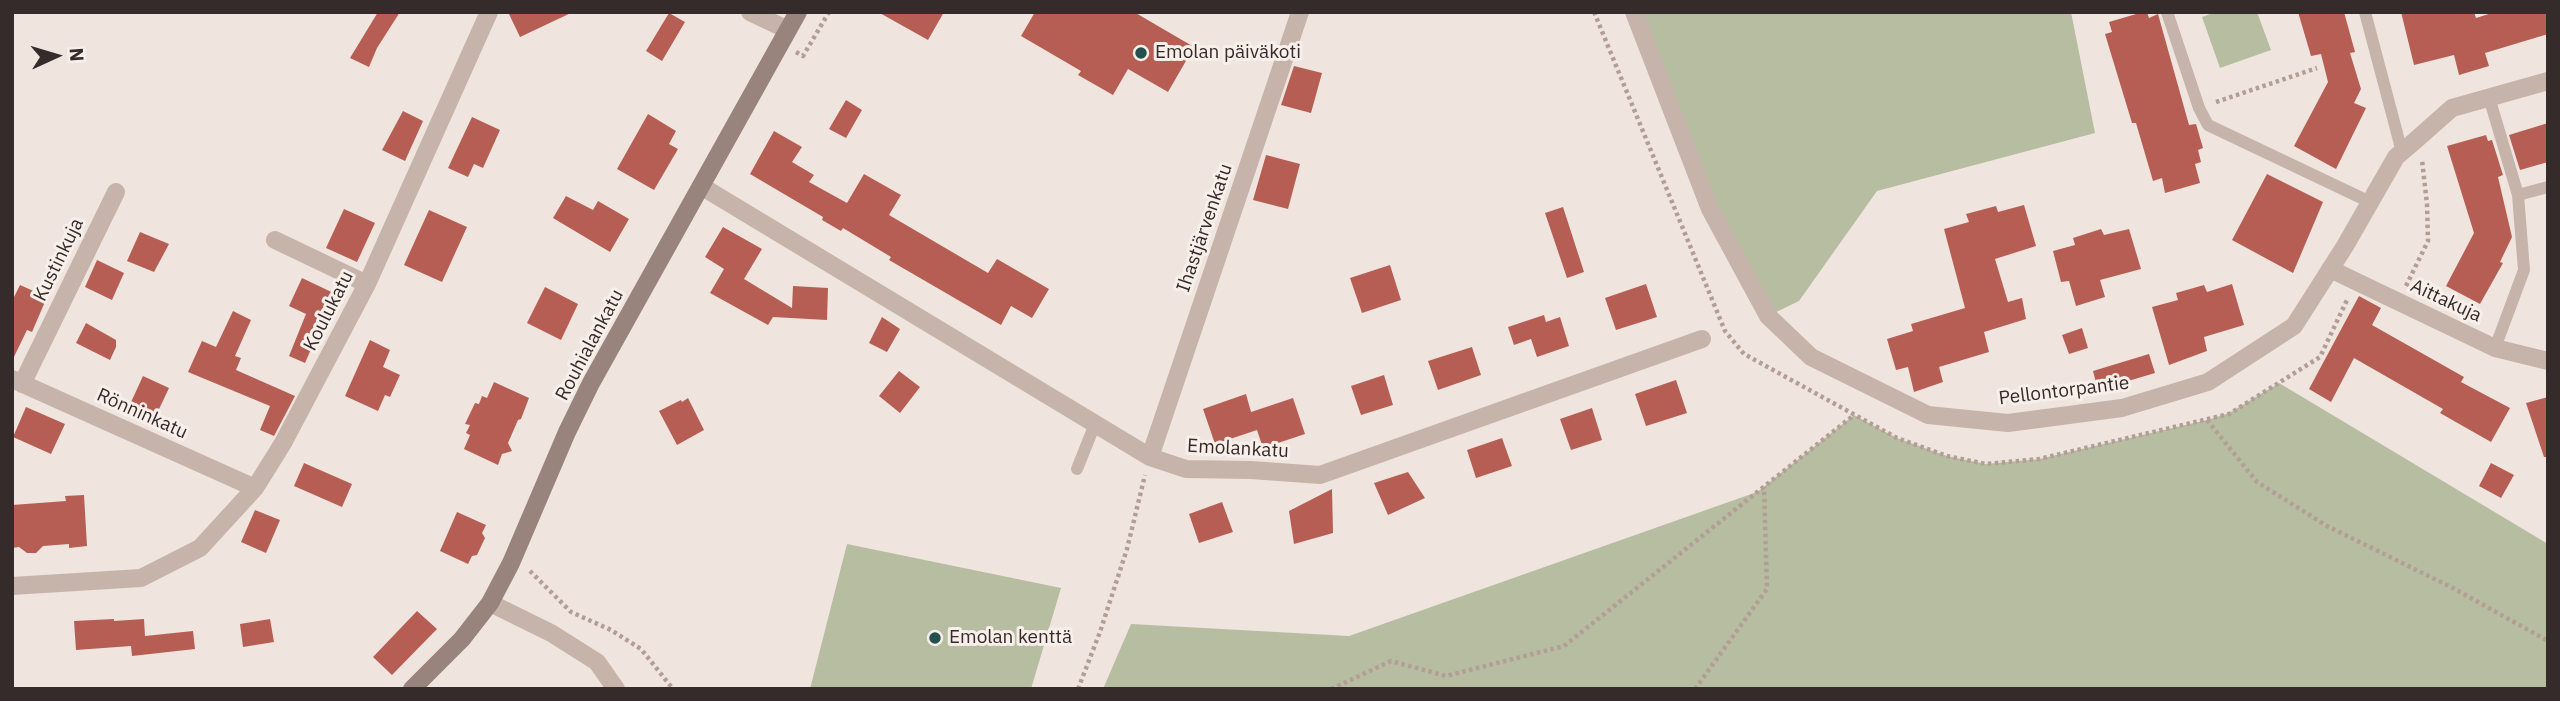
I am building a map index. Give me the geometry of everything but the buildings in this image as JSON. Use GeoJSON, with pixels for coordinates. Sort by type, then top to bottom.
{"type":"FeatureCollection","features":[{"type":"Feature","properties":{"kind":"street","name":"Koulukatu"},"geometry":{"type":"LineString","coordinates":[[12,586],[141,578],[200,548],[255,488],[283,443],[367,285],[489,12]]}},
{"type":"Feature","properties":{"kind":"street"},"geometry":{"type":"LineString","coordinates":[[750,12],[788,30]]}},
{"type":"Feature","properties":{"kind":"street","name":"Rouhialankatu"},"geometry":{"type":"LineString","coordinates":[[412,689],[462,639],[490,603],[512,563],[591,383],[798,12]]}},
{"type":"Feature","properties":{"kind":"street","name":"Ihastjärvenkatu"},"geometry":{"type":"LineString","coordinates":[[1150,457],[1300,12]]}},
{"type":"Feature","properties":{"kind":"street","name":"Pellontorpantie"},"geometry":{"type":"LineString","coordinates":[[1634,12],[1710,209],[1768,316],[1811,356],[1928,415],[2008,424],[2122,408],[2208,382],[2294,326],[2396,157],[2452,108],[2548,80]]}},
{"type":"Feature","properties":{"kind":"street","name":"Emolankatu"},"geometry":{"type":"LineString","coordinates":[[701,186],[1150,457],[1186,469],[1320,475],[1702,339]]}},
{"type":"Feature","properties":{"kind":"street","name":"Kustinkuja"},"geometry":{"type":"LineString","coordinates":[[17,381],[116,192]]}},
{"type":"Feature","properties":{"kind":"street"},"geometry":{"type":"LineString","coordinates":[[275,240],[367,285]]}},
{"type":"Feature","properties":{"kind":"street","name":"Aittakuja"},"geometry":{"type":"LineString","coordinates":[[2330,269],[2495,348],[2548,361]]}},
{"type":"Feature","properties":{"kind":"street","name":"Rönninkatu"},"geometry":{"type":"LineString","coordinates":[[17,381],[255,488]]}},
{"type":"Feature","properties":{"kind":"street"},"geometry":{"type":"LineString","coordinates":[[490,603],[551,634],[597,662],[616,689]]}},
{"type":"Feature","properties":{"kind":"lane"},"geometry":{"type":"LineString","coordinates":[[2167,12],[2199,108],[2208,125],[2370,202]]}},
{"type":"Feature","properties":{"kind":"lane"},"geometry":{"type":"LineString","coordinates":[[2365,12],[2402,152]]}},
{"type":"Feature","properties":{"kind":"lane"},"geometry":{"type":"LineString","coordinates":[[2489,97],[2518,195],[2525,270],[2495,348]]}},
{"type":"Feature","properties":{"kind":"lane"},"geometry":{"type":"LineString","coordinates":[[2518,195],[2548,187]]}},
{"type":"Feature","properties":{"kind":"lane"},"geometry":{"type":"LineString","coordinates":[[1077,469],[1095,424]]}},
{"type":"Feature","properties":{"kind":"path"},"geometry":{"type":"LineString","coordinates":[[803,56],[829,12]]}},
{"type":"Feature","properties":{"kind":"path"},"geometry":{"type":"LineString","coordinates":[[1594,12],[1725,331],[1744,354],[1897,438],[1947,456],[1986,464],[2039,459],[2229,414],[2320,357],[2356,282]]}},
{"type":"Feature","properties":{"kind":"path"},"geometry":{"type":"LineString","coordinates":[[2199,108],[2317,68]]}},
{"type":"Feature","properties":{"kind":"path"},"geometry":{"type":"LineString","coordinates":[[2399,302],[2428,241],[2425,171],[2417,139]]}},
{"type":"Feature","properties":{"kind":"path"},"geometry":{"type":"LineString","coordinates":[[1331,689],[1391,661],[1446,676],[1564,646],[1854,415]]}},
{"type":"Feature","properties":{"kind":"path"},"geometry":{"type":"LineString","coordinates":[[2207,420],[2257,482],[2327,526],[2453,588],[2548,641]]}},
{"type":"Feature","properties":{"kind":"path"},"geometry":{"type":"LineString","coordinates":[[1078,689],[1127,549],[1150,457]]}},
{"type":"Feature","properties":{"kind":"path"},"geometry":{"type":"LineString","coordinates":[[1695,689],[1767,589],[1764,487]]}},
{"type":"Feature","properties":{"kind":"path"},"geometry":{"type":"LineString","coordinates":[[512,563],[532,572],[571,612],[611,630],[642,649],[673,689]]}},
{"type":"Feature","properties":{"kind":"green space"},"geometry":{"type":"Polygon","coordinates":[[[1634,12],[2071,12],[2095,133],[1877,191],[1799,301],[1768,316],[1710,209],[1634,12]]]}},
{"type":"Feature","properties":{"kind":"green space"},"geometry":{"type":"Polygon","coordinates":[[[2216,12],[2257,12],[2271,50],[2220,68],[2202,17],[2216,12]]]}},
{"type":"Feature","properties":{"kind":"green space"},"geometry":{"type":"Polygon","coordinates":[[[2279,383],[2548,544],[2548,689],[1103,689],[1131,624],[1349,636],[1757,492],[1854,415],[1897,438],[1947,456],[1986,464],[2039,459],[2207,420],[2229,413],[2279,383]]]}},
{"type":"Feature","properties":{"kind":"green space","name":"Emolan kenttä"},"geometry":{"type":"Polygon","coordinates":[[[847,544],[1061,588],[1031,689],[810,689],[847,544]]]}},
{"type":"Feature","properties":{"kind":"place","name":"Emolan päiväkoti"},"geometry":{"type":"Point","coordinates":[1141,53]}},
{"type":"Feature","properties":{"kind":"place","name":"Emolan kenttä"},"geometry":{"type":"Point","coordinates":[935,638]}}]}
